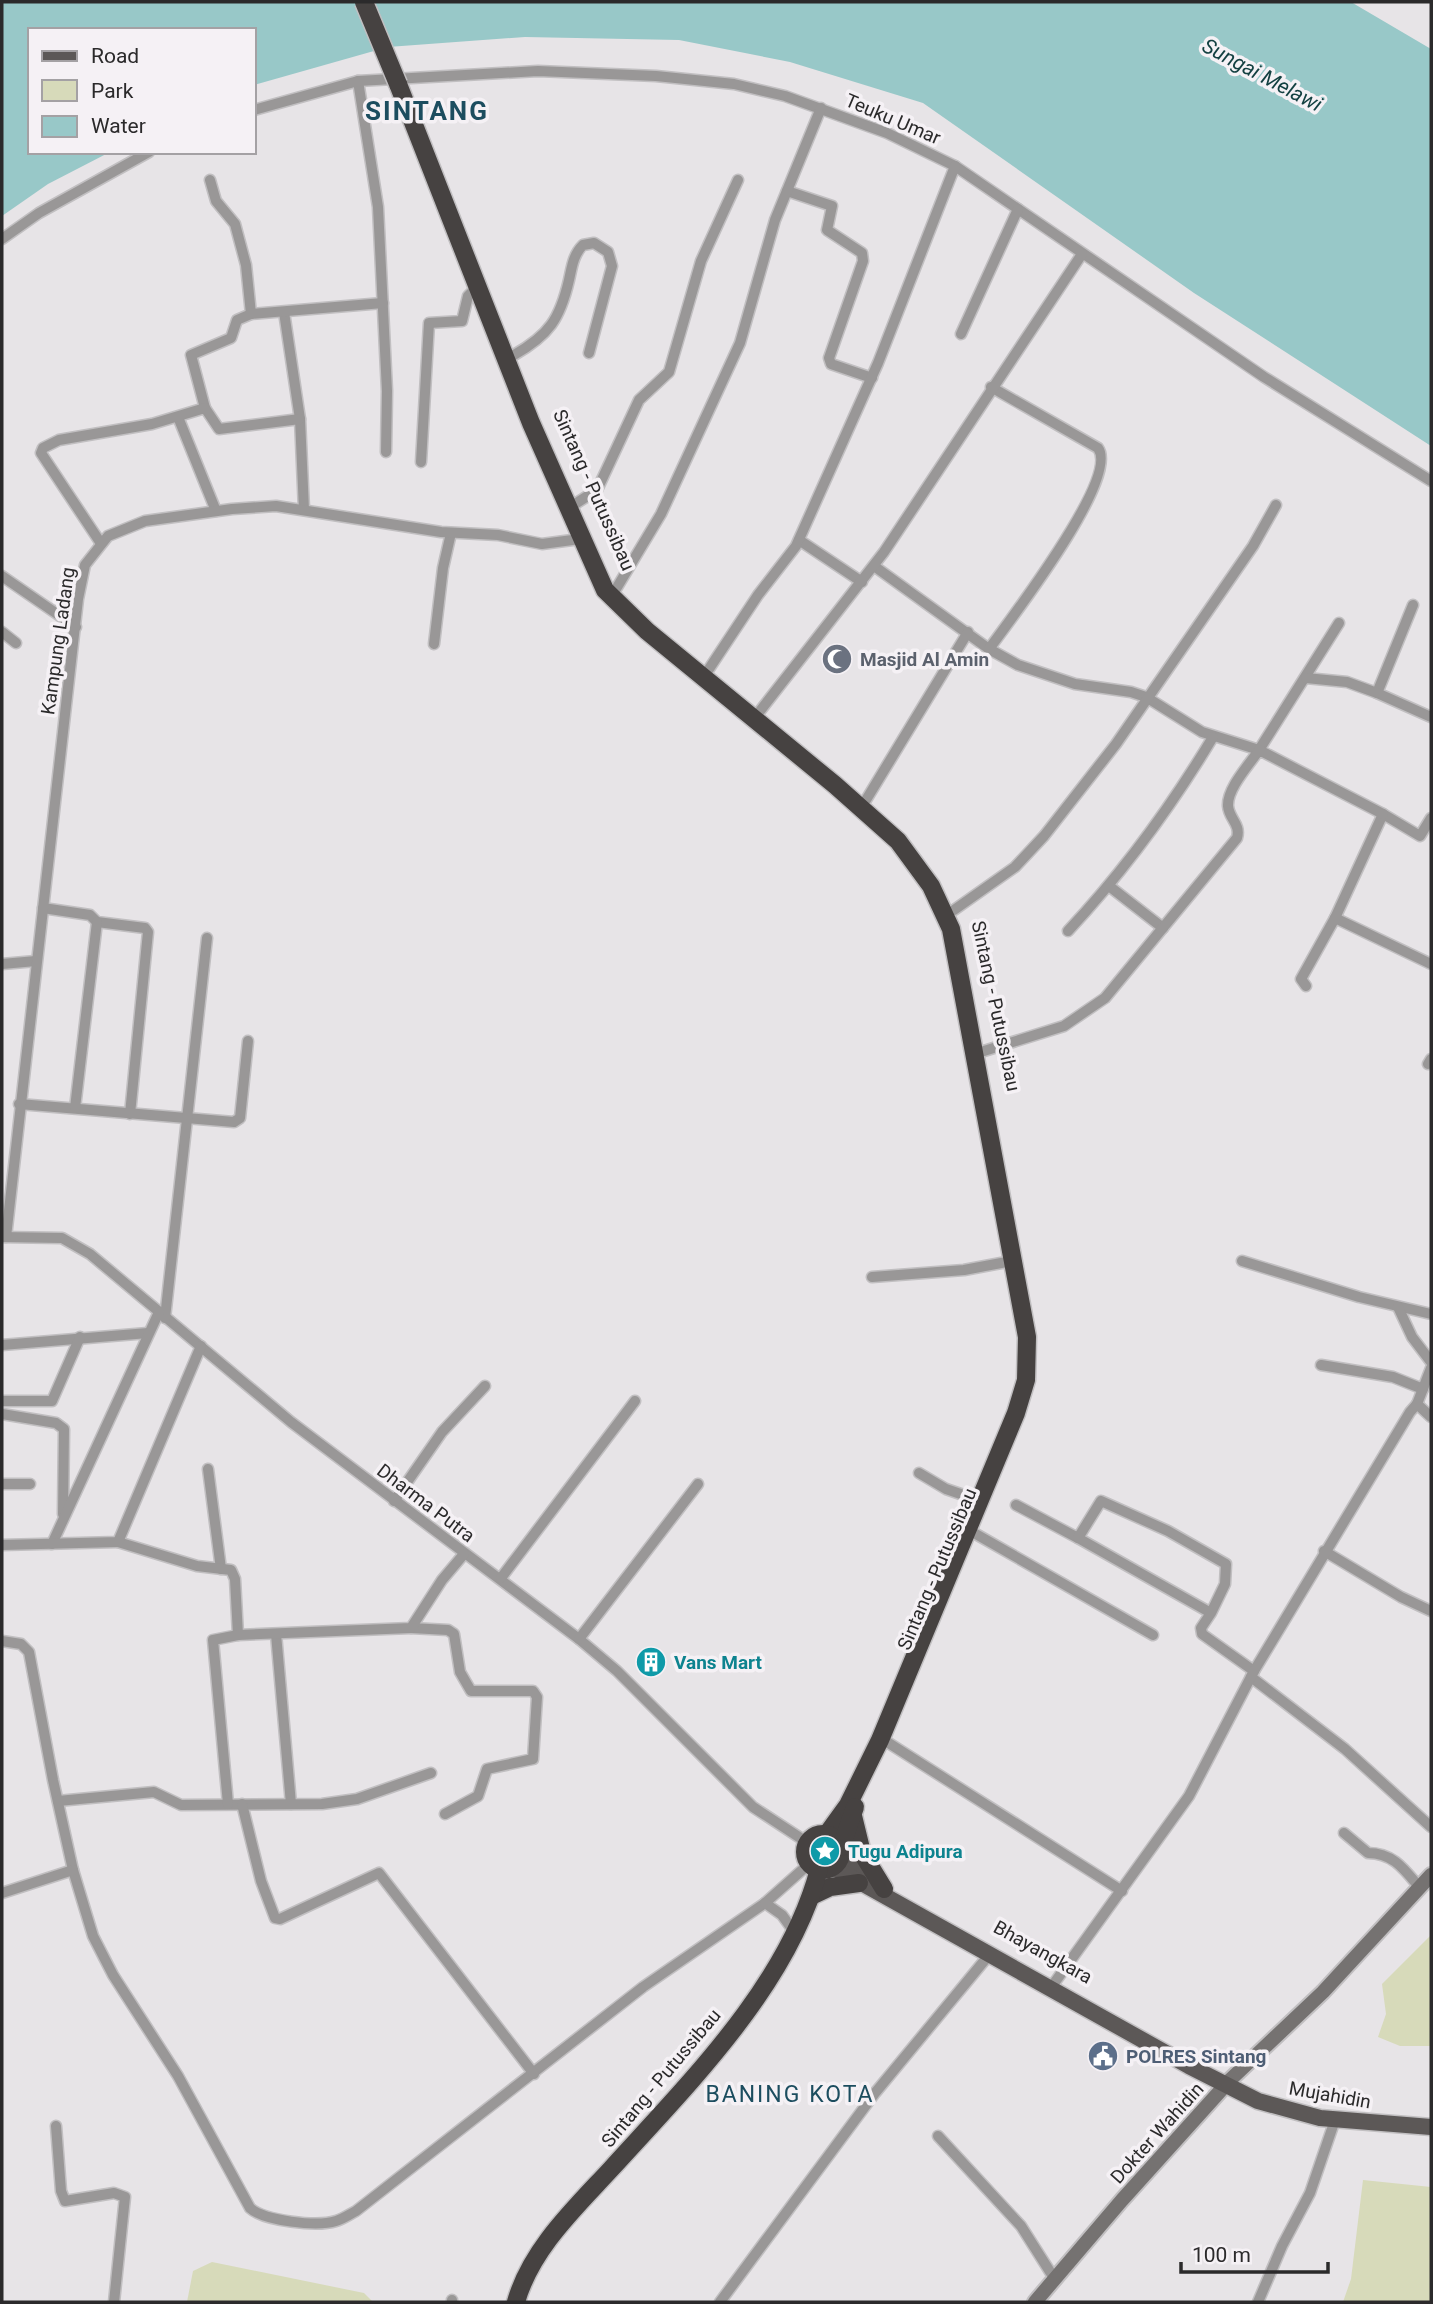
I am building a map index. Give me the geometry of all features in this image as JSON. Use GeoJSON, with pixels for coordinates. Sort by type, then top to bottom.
{"type":"FeatureCollection","features":[{"type":"Feature","properties":{"kind":"highway","name":"Sintang - Putussibau"},"geometry":{"type":"LineString","coordinates":[[364,2],[442,190],[459,220],[575,504],[616,589],[706,674],[760,711],[866,800],[931,868],[954,911],[984,1051],[1012,1261],[1027,1337],[1026,1380],[1016,1413],[880,1740],[848,1805],[827,1834]]}},
{"type":"Feature","properties":{"kind":"highway","name":"Sintang - Putussibau"},"geometry":{"type":"LineString","coordinates":[[442,190],[451,224],[580,539],[612,599],[706,674],[898,841],[920,869],[943,907],[951,929],[1033,1312],[1037,1356],[1029,1404],[887,1742],[778,1968],[755,2000],[655,2120],[551,2237],[532,2266],[516,2302]]}},
{"type":"Feature","properties":{"kind":"highway"},"geometry":{"type":"LineString","coordinates":[[852,1812],[862,1853],[884,1889]]}},
{"type":"Feature","properties":{"kind":"highway"},"geometry":{"type":"LineString","coordinates":[[827,1834],[829,1860],[806,1854],[808,1843],[816,1835],[827,1834]]}},
{"type":"Feature","properties":{"kind":"highway"},"geometry":{"type":"LineString","coordinates":[[811,1896],[830,1887],[859,1883]]}},
{"type":"Feature","properties":{"kind":"main road","name":"Bhayangkara"},"geometry":{"type":"LineString","coordinates":[[829,1860],[859,1883],[1228,2082]]}},
{"type":"Feature","properties":{"kind":"main road","name":"Bhayangkara"},"geometry":{"type":"LineString","coordinates":[[829,1860],[1055,1982],[1228,2082]]}},
{"type":"Feature","properties":{"kind":"main road","name":"Mujahidin"},"geometry":{"type":"LineString","coordinates":[[1228,2082],[1319,2108],[1369,2116],[1431,2118]]}},
{"type":"Feature","properties":{"kind":"main road","name":"Mujahidin"},"geometry":{"type":"LineString","coordinates":[[1228,2082],[1275,2107],[1335,2120],[1431,2127]]}},
{"type":"Feature","properties":{"kind":"street","name":"Teuku Umar"},"geometry":{"type":"LineString","coordinates":[[256,109],[358,81],[538,71],[628,74],[734,84],[821,108],[918,146],[955,166],[1264,377],[1431,481]]}},
{"type":"Feature","properties":{"kind":"street"},"geometry":{"type":"LineString","coordinates":[[358,81],[376,185],[387,391],[386,452]]}},
{"type":"Feature","properties":{"kind":"street"},"geometry":{"type":"LineString","coordinates":[[616,589],[662,514],[740,343],[775,219],[821,108]]}},
{"type":"Feature","properties":{"kind":"street"},"geometry":{"type":"LineString","coordinates":[[2,239],[51,206],[145,154]]}},
{"type":"Feature","properties":{"kind":"street"},"geometry":{"type":"LineString","coordinates":[[706,674],[799,540],[832,460],[872,378],[955,166]]}},
{"type":"Feature","properties":{"kind":"street"},"geometry":{"type":"LineString","coordinates":[[210,180],[216,201],[235,224],[246,265],[251,314]]}},
{"type":"Feature","properties":{"kind":"street"},"geometry":{"type":"LineString","coordinates":[[575,504],[597,491],[639,400],[669,372],[701,261],[738,180]]}},
{"type":"Feature","properties":{"kind":"street"},"geometry":{"type":"LineString","coordinates":[[787,191],[832,206],[827,230],[862,253],[863,261],[829,358],[831,364],[872,378]]}},
{"type":"Feature","properties":{"kind":"street"},"geometry":{"type":"LineString","coordinates":[[961,334],[1018,209]]}},
{"type":"Feature","properties":{"kind":"street"},"geometry":{"type":"LineString","coordinates":[[514,355],[539,340],[551,327],[564,300],[575,256],[583,245],[594,243],[608,252],[612,266],[589,353]]}},
{"type":"Feature","properties":{"kind":"street"},"geometry":{"type":"LineString","coordinates":[[760,711],[816,636],[874,566],[991,387],[1056,297],[1082,254]]}},
{"type":"Feature","properties":{"kind":"street"},"geometry":{"type":"LineString","coordinates":[[421,462],[429,323],[462,321],[468,296],[477,288]]}},
{"type":"Feature","properties":{"kind":"street"},"geometry":{"type":"LineString","coordinates":[[300,419],[219,429],[205,408],[191,355],[231,338],[237,320],[251,314],[383,303]]}},
{"type":"Feature","properties":{"kind":"street"},"geometry":{"type":"LineString","coordinates":[[284,312],[300,419],[304,510]]}},
{"type":"Feature","properties":{"kind":"street"},"geometry":{"type":"LineString","coordinates":[[989,649],[1045,573],[1089,499],[1102,460],[1098,448],[991,387]]}},
{"type":"Feature","properties":{"kind":"street"},"geometry":{"type":"LineString","coordinates":[[205,408],[178,417],[59,440],[41,450],[100,542],[130,525],[216,511],[276,506],[451,533],[498,535],[541,544],[580,539]]}},
{"type":"Feature","properties":{"kind":"street"},"geometry":{"type":"LineString","coordinates":[[178,417],[216,511]]}},
{"type":"Feature","properties":{"kind":"street"},"geometry":{"type":"LineString","coordinates":[[954,911],[1015,867],[1044,836],[1115,744],[1253,546],[1276,505]]}},
{"type":"Feature","properties":{"kind":"street"},"geometry":{"type":"LineString","coordinates":[[434,644],[443,568],[451,533]]}},
{"type":"Feature","properties":{"kind":"street"},"geometry":{"type":"LineString","coordinates":[[799,540],[862,582]]}},
{"type":"Feature","properties":{"kind":"street","name":"Kampung Ladang"},"geometry":{"type":"LineString","coordinates":[[4,1237],[76,627],[85,565],[100,542]]}},
{"type":"Feature","properties":{"kind":"street"},"geometry":{"type":"LineString","coordinates":[[874,566],[989,649],[1018,665],[1075,684],[1131,692],[1146,697],[1182,722],[1213,737],[1259,750],[1420,836],[1431,818]]}},
{"type":"Feature","properties":{"kind":"street"},"geometry":{"type":"LineString","coordinates":[[2,576],[76,627]]}},
{"type":"Feature","properties":{"kind":"street"},"geometry":{"type":"LineString","coordinates":[[1377,693],[1413,605]]}},
{"type":"Feature","properties":{"kind":"street"},"geometry":{"type":"LineString","coordinates":[[984,1051],[1043,1034],[1085,1014],[1105,998],[1237,838],[1238,825],[1231,813],[1229,801],[1339,623]]}},
{"type":"Feature","properties":{"kind":"street"},"geometry":{"type":"LineString","coordinates":[[2,632],[16,643]]}},
{"type":"Feature","properties":{"kind":"street"},"geometry":{"type":"LineString","coordinates":[[866,800],[968,632]]}},
{"type":"Feature","properties":{"kind":"street"},"geometry":{"type":"LineString","coordinates":[[1306,678],[1347,682],[1431,718]]}},
{"type":"Feature","properties":{"kind":"street"},"geometry":{"type":"LineString","coordinates":[[1068,931],[1109,886],[1172,804],[1213,737]]}},
{"type":"Feature","properties":{"kind":"street"},"geometry":{"type":"LineString","coordinates":[[1306,986],[1301,979],[1335,918],[1383,814]]}},
{"type":"Feature","properties":{"kind":"street"},"geometry":{"type":"LineString","coordinates":[[1109,886],[1163,928]]}},
{"type":"Feature","properties":{"kind":"street"},"geometry":{"type":"LineString","coordinates":[[43,908],[90,915],[97,922],[145,928],[149,935],[130,1114]]}},
{"type":"Feature","properties":{"kind":"street"},"geometry":{"type":"LineString","coordinates":[[1335,918],[1431,964]]}},
{"type":"Feature","properties":{"kind":"street"},"geometry":{"type":"LineString","coordinates":[[75,1108],[97,922]]}},
{"type":"Feature","properties":{"kind":"street"},"geometry":{"type":"LineString","coordinates":[[52,1544],[148,1332],[162,1315],[207,938]]}},
{"type":"Feature","properties":{"kind":"street"},"geometry":{"type":"LineString","coordinates":[[2,964],[36,961]]}},
{"type":"Feature","properties":{"kind":"street"},"geometry":{"type":"LineString","coordinates":[[19,1104],[234,1122],[240,1118],[248,1041]]}},
{"type":"Feature","properties":{"kind":"street","name":"Dharma Putra"},"geometry":{"type":"LineString","coordinates":[[4,1237],[52,1237],[73,1242],[291,1422],[579,1639],[617,1671],[752,1807],[808,1843]]}},
{"type":"Feature","properties":{"kind":"street"},"geometry":{"type":"LineString","coordinates":[[872,1278],[964,1270],[1012,1261]]}},
{"type":"Feature","properties":{"kind":"street"},"geometry":{"type":"LineString","coordinates":[[1242,1261],[1398,1307],[1431,1314]]}},
{"type":"Feature","properties":{"kind":"street"},"geometry":{"type":"LineString","coordinates":[[1398,1307],[1412,1338],[1431,1362]]}},
{"type":"Feature","properties":{"kind":"street"},"geometry":{"type":"LineString","coordinates":[[2,1345],[148,1332]]}},
{"type":"Feature","properties":{"kind":"street"},"geometry":{"type":"LineString","coordinates":[[2,1401],[52,1401],[80,1337]]}},
{"type":"Feature","properties":{"kind":"street"},"geometry":{"type":"LineString","coordinates":[[118,1542],[201,1346]]}},
{"type":"Feature","properties":{"kind":"street"},"geometry":{"type":"LineString","coordinates":[[1321,1365],[1393,1377],[1423,1389]]}},
{"type":"Feature","properties":{"kind":"street"},"geometry":{"type":"LineString","coordinates":[[1055,1982],[1200,1778],[1252,1674],[1324,1551],[1417,1404],[1431,1368]]}},
{"type":"Feature","properties":{"kind":"street"},"geometry":{"type":"LineString","coordinates":[[394,1501],[442,1432],[485,1386]]}},
{"type":"Feature","properties":{"kind":"street"},"geometry":{"type":"LineString","coordinates":[[501,1578],[635,1401]]}},
{"type":"Feature","properties":{"kind":"street"},"geometry":{"type":"LineString","coordinates":[[1417,1404],[1431,1417]]}},
{"type":"Feature","properties":{"kind":"street"},"geometry":{"type":"LineString","coordinates":[[2,1414],[57,1423],[64,1429],[63,1519]]}},
{"type":"Feature","properties":{"kind":"street"},"geometry":{"type":"LineString","coordinates":[[208,1469],[221,1569]]}},
{"type":"Feature","properties":{"kind":"street"},"geometry":{"type":"LineString","coordinates":[[919,1473],[946,1489],[978,1500]]}},
{"type":"Feature","properties":{"kind":"street"},"geometry":{"type":"LineString","coordinates":[[2,1484],[30,1484]]}},
{"type":"Feature","properties":{"kind":"street"},"geometry":{"type":"LineString","coordinates":[[579,1639],[698,1484]]}},
{"type":"Feature","properties":{"kind":"street"},"geometry":{"type":"LineString","coordinates":[[1079,1538],[1096,1506],[1101,1501],[1106,1501],[1226,1564],[1227,1571],[1211,1613],[1202,1628],[1202,1634],[1345,1749],[1431,1827]]}},
{"type":"Feature","properties":{"kind":"street"},"geometry":{"type":"LineString","coordinates":[[1016,1505],[1211,1613]]}},
{"type":"Feature","properties":{"kind":"street"},"geometry":{"type":"LineString","coordinates":[[974,1533],[1153,1635]]}},
{"type":"Feature","properties":{"kind":"street"},"geometry":{"type":"LineString","coordinates":[[2,1545],[118,1542],[197,1566],[231,1570],[234,1578],[238,1635]]}},
{"type":"Feature","properties":{"kind":"street"},"geometry":{"type":"LineString","coordinates":[[1324,1551],[1401,1597],[1431,1611]]}},
{"type":"Feature","properties":{"kind":"street"},"geometry":{"type":"LineString","coordinates":[[411,1628],[442,1580],[464,1554]]}},
{"type":"Feature","properties":{"kind":"street"},"geometry":{"type":"LineString","coordinates":[[228,1804],[212,1643],[217,1638],[411,1628],[448,1630],[454,1634],[460,1672],[471,1691],[533,1691],[537,1697],[533,1759],[487,1769],[478,1796],[445,1814]]}},
{"type":"Feature","properties":{"kind":"street"},"geometry":{"type":"LineString","coordinates":[[276,1634],[291,1804]]}},
{"type":"Feature","properties":{"kind":"street"},"geometry":{"type":"LineString","coordinates":[[2,1641],[21,1644],[29,1653],[58,1801],[93,1936],[172,2066],[250,2208],[257,2215],[320,2222],[336,2221],[356,2211],[643,1987],[829,1860]]}},
{"type":"Feature","properties":{"kind":"street"},"geometry":{"type":"LineString","coordinates":[[887,1742],[1122,1891]]}},
{"type":"Feature","properties":{"kind":"street"},"geometry":{"type":"LineString","coordinates":[[58,1801],[154,1793],[176,1804],[322,1804],[357,1799],[431,1773]]}},
{"type":"Feature","properties":{"kind":"street"},"geometry":{"type":"LineString","coordinates":[[242,1804],[261,1881],[275,1918],[280,1919],[379,1873],[534,2074]]}},
{"type":"Feature","properties":{"kind":"street"},"geometry":{"type":"LineString","coordinates":[[1343,1833],[1368,1853],[1382,1852],[1396,1861],[1420,1888]]}},
{"type":"Feature","properties":{"kind":"street"},"geometry":{"type":"LineString","coordinates":[[2,1893],[74,1870]]}},
{"type":"Feature","properties":{"kind":"street","name":"Dokter Wahidin"},"geometry":{"type":"LineString","coordinates":[[1035,2302],[1228,2082],[1323,1992],[1431,1875]]}},
{"type":"Feature","properties":{"kind":"street"},"geometry":{"type":"LineString","coordinates":[[765,1903],[782,1915],[795,1934]]}},
{"type":"Feature","properties":{"kind":"street"},"geometry":{"type":"LineString","coordinates":[[720,2302],[875,2092],[989,1955]]}},
{"type":"Feature","properties":{"kind":"street"},"geometry":{"type":"LineString","coordinates":[[1258,2302],[1282,2246],[1310,2193],[1335,2120]]}},
{"type":"Feature","properties":{"kind":"street"},"geometry":{"type":"LineString","coordinates":[[56,2126],[61,2191],[65,2201],[108,2194],[125,2197],[114,2302]]}},
{"type":"Feature","properties":{"kind":"street"},"geometry":{"type":"LineString","coordinates":[[938,2136],[1021,2226],[1054,2278]]}},
{"type":"Feature","properties":{"kind":"green space"},"geometry":{"type":"Polygon","coordinates":[[[1431,1935],[1431,2046],[1400,2046],[1378,2037],[1386,2014],[1382,1984],[1431,1935]]]}},
{"type":"Feature","properties":{"kind":"green space"},"geometry":{"type":"Polygon","coordinates":[[[1363,2180],[1431,2187],[1431,2302],[1343,2302],[1351,2279],[1363,2180]]]}},
{"type":"Feature","properties":{"kind":"green space"},"geometry":{"type":"Polygon","coordinates":[[[212,2262],[364,2293],[373,2302],[187,2302],[193,2271],[212,2262]]]}},
{"type":"Feature","properties":{"kind":"water","name":"Sungai Melawi"},"geometry":{"type":"Polygon","coordinates":[[[2,2],[1351,2],[1431,49],[1431,446],[1194,293],[923,103],[790,62],[679,40],[525,37],[388,47],[256,84],[256,28],[28,28],[28,154],[106,154],[48,184],[2,216],[2,2]]]}},
{"type":"Feature","properties":{"kind":"place","name":"Masjid Al Amin"},"geometry":{"type":"Point","coordinates":[837,659]}},
{"type":"Feature","properties":{"kind":"place","name":"Vans Mart"},"geometry":{"type":"Point","coordinates":[651,1662]}},
{"type":"Feature","properties":{"kind":"place","name":"Tugu Adipura"},"geometry":{"type":"Point","coordinates":[825,1851]}},
{"type":"Feature","properties":{"kind":"place","name":"POLRES Sintang"},"geometry":{"type":"Point","coordinates":[1103,2056]}},
{"type":"Feature","properties":{"kind":"district","name":"SINTANG"},"geometry":{"type":"Point","coordinates":[427,111]}},
{"type":"Feature","properties":{"kind":"district","name":"BANING KOTA"},"geometry":{"type":"Point","coordinates":[790,2094]}}]}
